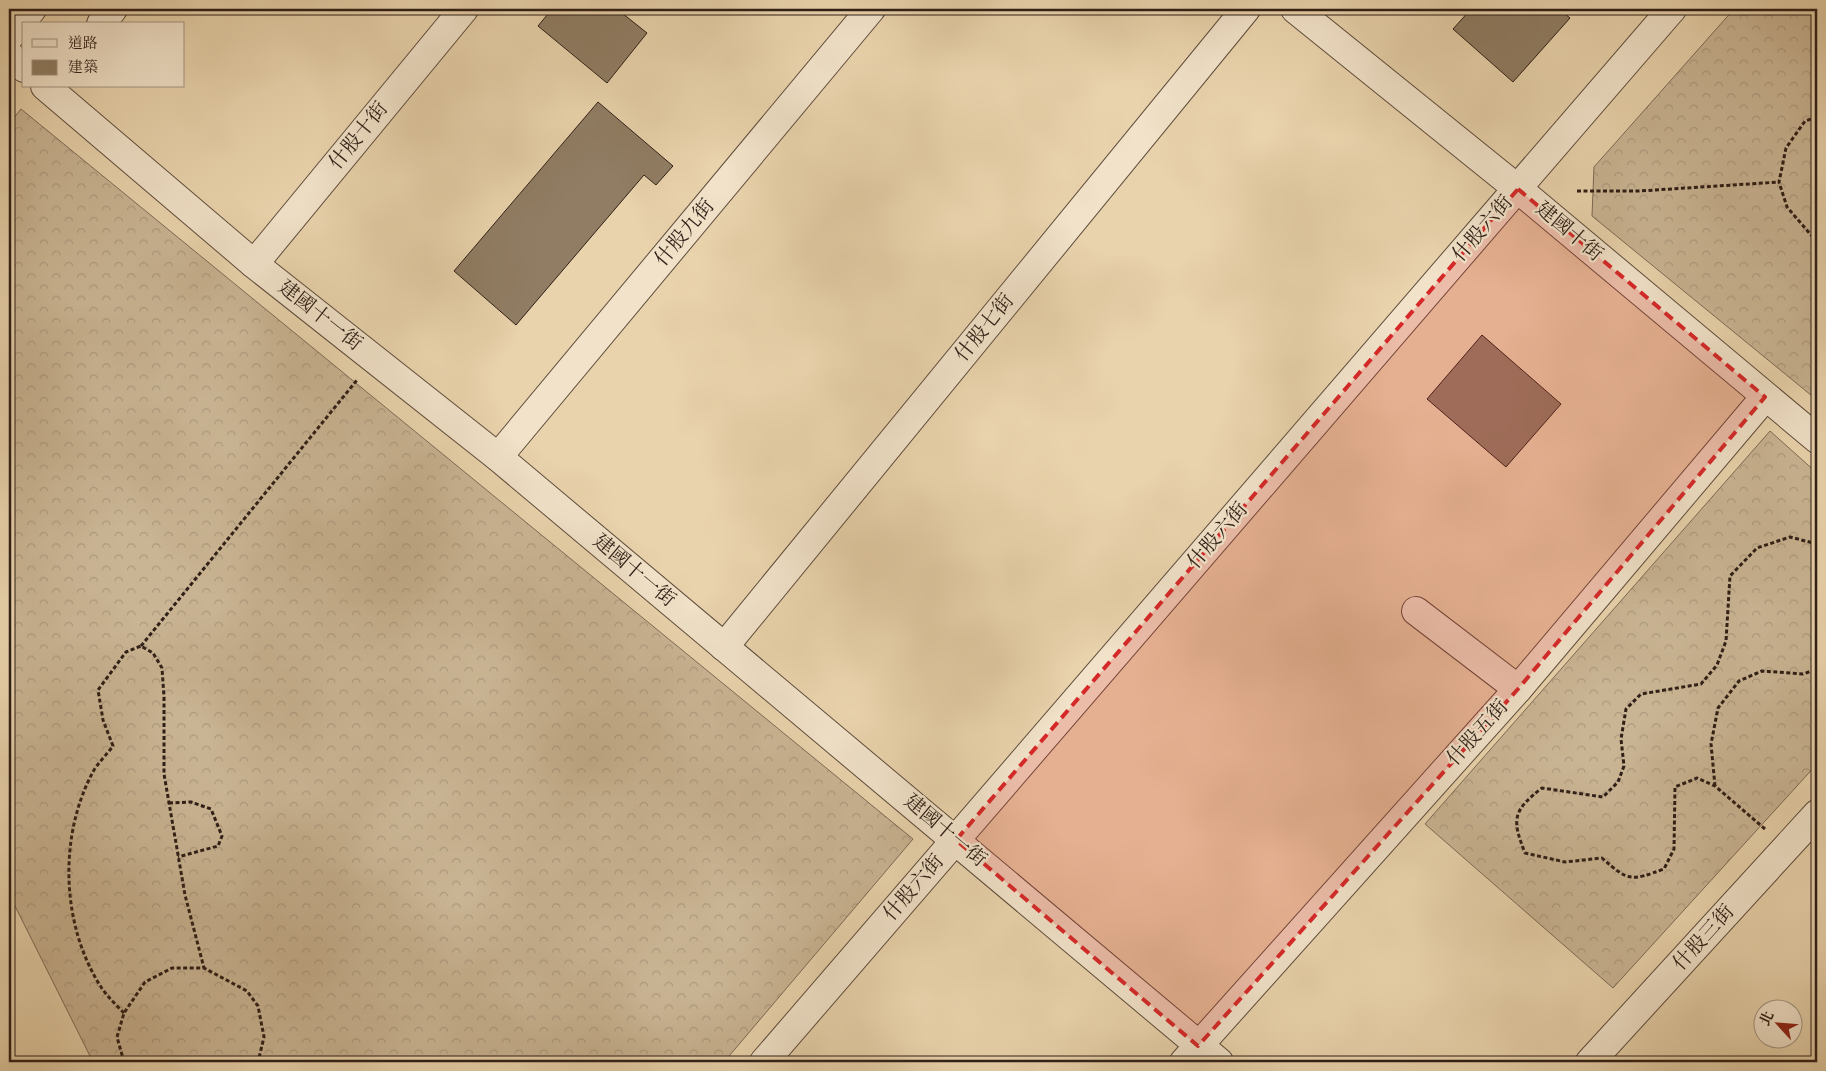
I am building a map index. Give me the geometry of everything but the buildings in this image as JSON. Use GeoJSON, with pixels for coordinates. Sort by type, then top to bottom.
{"type":"FeatureCollection","features":[{"type":"Feature","properties":{"kind":"street"},"geometry":{"type":"LineString","coordinates":[[9,37],[32,9]]}},
{"type":"Feature","properties":{"kind":"street"},"geometry":{"type":"LineString","coordinates":[[103,22],[113,9]]}},
{"type":"Feature","properties":{"kind":"street","name":"什股十街"},"geometry":{"type":"LineString","coordinates":[[254,264],[464,9]]}},
{"type":"Feature","properties":{"kind":"street","name":"什股九街"},"geometry":{"type":"LineString","coordinates":[[498,456],[871,9]]}},
{"type":"Feature","properties":{"kind":"street","name":"什股七街"},"geometry":{"type":"LineString","coordinates":[[724,647],[1246,9]]}},
{"type":"Feature","properties":{"kind":"street","name":"建國十街"},"geometry":{"type":"LineString","coordinates":[[1295,9],[1518,189],[1817,439]]}},
{"type":"Feature","properties":{"kind":"street","name":"什股六街"},"geometry":{"type":"LineString","coordinates":[[764,1062],[1672,9]]}},
{"type":"Feature","properties":{"kind":"street"},"geometry":{"type":"LineString","coordinates":[[9,55],[22,66]]}},
{"type":"Feature","properties":{"kind":"street","name":"建國十一街"},"geometry":{"type":"LineString","coordinates":[[49,88],[254,264],[498,456],[956,840],[1191,1054],[1219,1062]]}},
{"type":"Feature","properties":{"kind":"street","name":"什股五街"},"geometry":{"type":"LineString","coordinates":[[1191,1054],[1518,689],[1765,397]]}},
{"type":"Feature","properties":{"kind":"street"},"geometry":{"type":"LineString","coordinates":[[1416,611],[1518,689]]}},
{"type":"Feature","properties":{"kind":"street","name":"什股三街"},"geometry":{"type":"LineString","coordinates":[[1590,1062],[1817,814]]}},
{"type":"Feature","properties":{"kind":"path"},"geometry":{"type":"LineString","coordinates":[[1817,117],[1805,121],[1786,148],[1779,182],[1787,207],[1811,234],[1817,235]]}},
{"type":"Feature","properties":{"kind":"path"},"geometry":{"type":"LineString","coordinates":[[1577,191],[1639,191],[1779,182]]}},
{"type":"Feature","properties":{"kind":"path"},"geometry":{"type":"LineString","coordinates":[[124,1013],[101,987],[82,949],[69,897],[70,839],[80,801],[91,777],[113,746],[103,720],[98,690],[126,652],[141,646],[374,358]]}},
{"type":"Feature","properties":{"kind":"path"},"geometry":{"type":"LineString","coordinates":[[1765,830],[1715,786],[1697,778],[1675,787],[1674,849],[1664,869],[1637,879],[1619,873],[1602,858],[1565,862],[1525,853],[1515,828],[1523,803],[1542,788],[1603,797],[1618,782],[1624,766],[1621,739],[1626,709],[1641,694],[1701,684],[1718,665],[1726,641],[1730,576],[1756,548],[1790,537],[1817,544]]}},
{"type":"Feature","properties":{"kind":"path"},"geometry":{"type":"LineString","coordinates":[[141,646],[153,653],[162,668],[164,774],[185,894],[204,968]]}},
{"type":"Feature","properties":{"kind":"path"},"geometry":{"type":"LineString","coordinates":[[1715,786],[1711,744],[1718,708],[1739,681],[1762,672],[1804,674],[1817,669]]}},
{"type":"Feature","properties":{"kind":"path"},"geometry":{"type":"LineString","coordinates":[[169,803],[191,802],[211,808],[222,836],[218,846],[178,857]]}},
{"type":"Feature","properties":{"kind":"path"},"geometry":{"type":"LineString","coordinates":[[124,1062],[117,1037],[124,1013],[145,982],[172,968],[204,968],[247,991],[258,1006],[264,1037],[258,1062]]}},
{"type":"Feature","properties":{"kind":"highlighted area"},"geometry":{"type":"Polygon","coordinates":[[[1518,189],[1765,397],[1518,689],[1198,1046],[956,840],[1518,189]]]}},
{"type":"Feature","properties":{"kind":"green space"},"geometry":{"type":"Polygon","coordinates":[[[1734,9],[1817,9],[1817,400],[1592,216],[1594,167],[1734,9]]]}},
{"type":"Feature","properties":{"kind":"green space"},"geometry":{"type":"Polygon","coordinates":[[[21,109],[913,839],[724,1062],[93,1062],[9,894],[9,124],[21,109]]]}},
{"type":"Feature","properties":{"kind":"green space"},"geometry":{"type":"Polygon","coordinates":[[[1770,431],[1817,473],[1817,764],[1613,988],[1425,824],[1770,431]]]}}]}
